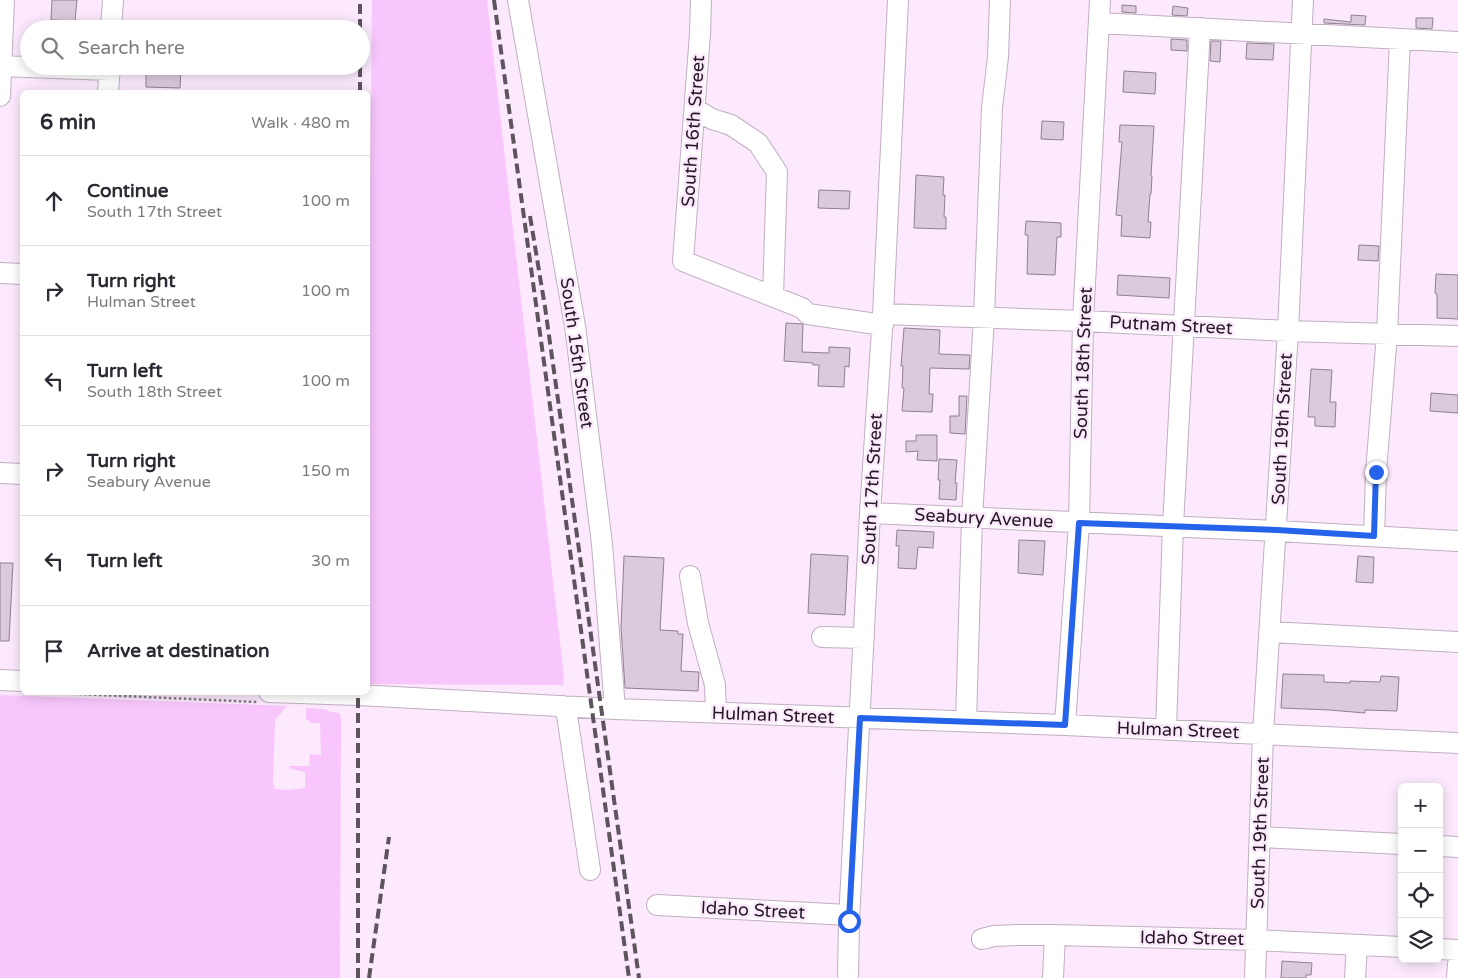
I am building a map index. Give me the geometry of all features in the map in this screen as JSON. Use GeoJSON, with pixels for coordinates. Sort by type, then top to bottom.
{"type":"FeatureCollection","features":[{"type":"Feature","properties":{"kind":"street"},"geometry":{"type":"LineString","coordinates":[[0,96],[4,0]]}},
{"type":"Feature","properties":{"kind":"street"},"geometry":{"type":"LineString","coordinates":[[112,20],[113,0]]}},
{"type":"Feature","properties":{"kind":"street","name":"South 15th Street"},"geometry":{"type":"LineString","coordinates":[[518,0],[575,326],[602,544],[614,709]]}},
{"type":"Feature","properties":{"kind":"street","name":"South 16th Street"},"geometry":{"type":"LineString","coordinates":[[683,261],[701,0]]}},
{"type":"Feature","properties":{"kind":"street","name":"South 17th Street"},"geometry":{"type":"LineString","coordinates":[[848,978],[849,915],[870,513],[883,319],[898,0]]}},
{"type":"Feature","properties":{"kind":"street"},"geometry":{"type":"LineString","coordinates":[[966,722],[972,518],[984,317],[992,108],[998,57],[1000,0]]}},
{"type":"Feature","properties":{"kind":"street","name":"South 18th Street"},"geometry":{"type":"LineString","coordinates":[[1065,725],[1079,523],[1083,321],[1100,0]]}},
{"type":"Feature","properties":{"kind":"street","name":"South 19th Street"},"geometry":{"type":"LineString","coordinates":[[1255,978],[1264,734],[1288,331],[1302,0]]}},
{"type":"Feature","properties":{"kind":"street"},"geometry":{"type":"LineString","coordinates":[[1099,22],[1458,42]]}},
{"type":"Feature","properties":{"kind":"street"},"geometry":{"type":"LineString","coordinates":[[1166,730],[1173,526],[1200,28]]}},
{"type":"Feature","properties":{"kind":"street"},"geometry":{"type":"LineString","coordinates":[[1374,536],[1376,472],[1387,334],[1400,39]]}},
{"type":"Feature","properties":{"kind":"street"},"geometry":{"type":"LineString","coordinates":[[1,66],[20,66]]}},
{"type":"Feature","properties":{"kind":"street"},"geometry":{"type":"LineString","coordinates":[[108,90],[109,75]]}},
{"type":"Feature","properties":{"kind":"street"},"geometry":{"type":"LineString","coordinates":[[694,109],[712,119],[731,126],[758,143],[777,172],[772,296]]}},
{"type":"Feature","properties":{"kind":"street","name":"Putnam Street"},"geometry":{"type":"LineString","coordinates":[[683,261],[802,308],[808,314],[883,319],[984,317],[1288,331],[1458,336]]}},
{"type":"Feature","properties":{"kind":"street"},"geometry":{"type":"LineString","coordinates":[[0,273],[20,274]]}},
{"type":"Feature","properties":{"kind":"street"},"geometry":{"type":"LineString","coordinates":[[0,473],[20,474]]}},
{"type":"Feature","properties":{"kind":"street","name":"Seabury Avenue"},"geometry":{"type":"LineString","coordinates":[[870,513],[1277,530],[1458,541]]}},
{"type":"Feature","properties":{"kind":"street"},"geometry":{"type":"LineString","coordinates":[[690,576],[698,623],[715,685],[716,712]]}},
{"type":"Feature","properties":{"kind":"street"},"geometry":{"type":"LineString","coordinates":[[1270,632],[1458,642]]}},
{"type":"Feature","properties":{"kind":"street"},"geometry":{"type":"LineString","coordinates":[[822,637],[864,638]]}},
{"type":"Feature","properties":{"kind":"street"},"geometry":{"type":"LineString","coordinates":[[0,680],[20,681]]}},
{"type":"Feature","properties":{"kind":"street","name":"Hulman Street"},"geometry":{"type":"LineString","coordinates":[[358,695],[614,709],[1065,725],[1458,743]]}},
{"type":"Feature","properties":{"kind":"street"},"geometry":{"type":"LineString","coordinates":[[563,706],[568,715],[590,870]]}},
{"type":"Feature","properties":{"kind":"street"},"geometry":{"type":"LineString","coordinates":[[1260,836],[1398,844]]}},
{"type":"Feature","properties":{"kind":"street"},"geometry":{"type":"LineString","coordinates":[[1443,846],[1458,847]]}},
{"type":"Feature","properties":{"kind":"street","name":"Idaho Street"},"geometry":{"type":"LineString","coordinates":[[657,905],[849,915]]}},
{"type":"Feature","properties":{"kind":"street"},"geometry":{"type":"LineString","coordinates":[[1053,978],[1055,935]]}},
{"type":"Feature","properties":{"kind":"street","name":"Idaho Street"},"geometry":{"type":"LineString","coordinates":[[982,939],[994,936],[1055,935],[1256,940],[1398,947]]}},
{"type":"Feature","properties":{"kind":"street"},"geometry":{"type":"LineString","coordinates":[[1355,978],[1356,945]]}},
{"type":"Feature","properties":{"kind":"street"},"geometry":{"type":"LineString","coordinates":[[1443,949],[1458,950]]}},
{"type":"Feature","properties":{"kind":"street"},"geometry":{"type":"LineString","coordinates":[[1457,978],[1458,964]]}},
{"type":"Feature","properties":{"kind":"shaded area"},"geometry":{"type":"Polygon","coordinates":[[[372,0],[487,0],[564,677],[563,685],[370,684],[372,0]]]}},
{"type":"Feature","properties":{"kind":"shaded area"},"geometry":{"type":"Polygon","coordinates":[[[0,695],[287,706],[275,720],[273,782],[275,789],[289,790],[305,788],[305,772],[291,769],[288,766],[309,766],[310,754],[321,755],[320,723],[310,723],[309,720],[306,720],[306,708],[325,709],[330,712],[340,713],[340,978],[0,978],[0,695]]]}},
{"type":"Feature","properties":{"kind":"building"},"geometry":{"type":"Polygon","coordinates":[[[52,0],[77,0],[75,20],[51,20],[52,0]]]}},
{"type":"Feature","properties":{"kind":"building"},"geometry":{"type":"Polygon","coordinates":[[[1122,5],[1136,6],[1136,13],[1122,12],[1122,5]]]}},
{"type":"Feature","properties":{"kind":"building"},"geometry":{"type":"Polygon","coordinates":[[[1173,6],[1188,8],[1187,16],[1172,15],[1173,6]]]}},
{"type":"Feature","properties":{"kind":"building"},"geometry":{"type":"Polygon","coordinates":[[[1351,15],[1366,16],[1365,25],[1324,23],[1324,19],[1351,22],[1351,15]]]}},
{"type":"Feature","properties":{"kind":"building"},"geometry":{"type":"Polygon","coordinates":[[[1416,18],[1433,18],[1432,29],[1416,28],[1416,18]]]}},
{"type":"Feature","properties":{"kind":"building"},"geometry":{"type":"Polygon","coordinates":[[[1171,39],[1187,40],[1187,51],[1171,50],[1171,39]]]}},
{"type":"Feature","properties":{"kind":"building"},"geometry":{"type":"Polygon","coordinates":[[[1211,41],[1221,41],[1220,62],[1210,61],[1211,41]]]}},
{"type":"Feature","properties":{"kind":"building"},"geometry":{"type":"Polygon","coordinates":[[[1247,43],[1274,44],[1273,60],[1246,59],[1247,43]]]}},
{"type":"Feature","properties":{"kind":"building"},"geometry":{"type":"Polygon","coordinates":[[[1124,71],[1156,73],[1155,94],[1123,92],[1124,71]]]}},
{"type":"Feature","properties":{"kind":"building"},"geometry":{"type":"Polygon","coordinates":[[[146,75],[181,75],[180,88],[146,87],[146,75]]]}},
{"type":"Feature","properties":{"kind":"building"},"geometry":{"type":"Polygon","coordinates":[[[1042,121],[1064,122],[1063,140],[1041,139],[1042,121]]]}},
{"type":"Feature","properties":{"kind":"building"},"geometry":{"type":"Polygon","coordinates":[[[1120,125],[1154,126],[1148,222],[1151,222],[1150,238],[1121,236],[1122,216],[1116,215],[1122,142],[1119,142],[1120,125]]]}},
{"type":"Feature","properties":{"kind":"building"},"geometry":{"type":"Polygon","coordinates":[[[916,175],[944,177],[943,195],[945,195],[944,217],[946,217],[946,229],[914,228],[916,175]]]}},
{"type":"Feature","properties":{"kind":"building"},"geometry":{"type":"Polygon","coordinates":[[[819,190],[850,191],[849,209],[818,208],[819,190]]]}},
{"type":"Feature","properties":{"kind":"building"},"geometry":{"type":"Polygon","coordinates":[[[1026,221],[1061,223],[1061,237],[1057,237],[1055,275],[1027,274],[1028,235],[1025,235],[1026,221]]]}},
{"type":"Feature","properties":{"kind":"building"},"geometry":{"type":"Polygon","coordinates":[[[1359,245],[1379,246],[1378,261],[1358,260],[1359,245]]]}},
{"type":"Feature","properties":{"kind":"building"},"geometry":{"type":"Polygon","coordinates":[[[1436,274],[1458,275],[1458,319],[1437,318],[1436,274]]]}},
{"type":"Feature","properties":{"kind":"building"},"geometry":{"type":"Polygon","coordinates":[[[1118,275],[1170,278],[1169,298],[1117,295],[1118,275]]]}},
{"type":"Feature","properties":{"kind":"building"},"geometry":{"type":"Polygon","coordinates":[[[786,323],[803,324],[802,352],[829,353],[829,347],[850,348],[849,367],[845,366],[844,387],[818,386],[819,365],[784,361],[786,323]]]}},
{"type":"Feature","properties":{"kind":"building"},"geometry":{"type":"Polygon","coordinates":[[[904,328],[940,330],[939,354],[970,355],[969,369],[930,368],[929,394],[933,394],[932,412],[902,411],[904,388],[902,388],[903,366],[901,366],[904,328]]]}},
{"type":"Feature","properties":{"kind":"building"},"geometry":{"type":"Polygon","coordinates":[[[1311,369],[1332,370],[1330,402],[1336,402],[1335,427],[1315,426],[1315,417],[1308,417],[1311,369]]]}},
{"type":"Feature","properties":{"kind":"building"},"geometry":{"type":"Polygon","coordinates":[[[1431,393],[1458,395],[1458,413],[1430,411],[1431,393]]]}},
{"type":"Feature","properties":{"kind":"building"},"geometry":{"type":"Polygon","coordinates":[[[959,396],[967,396],[965,434],[950,433],[950,416],[959,416],[959,396]]]}},
{"type":"Feature","properties":{"kind":"building"},"geometry":{"type":"Polygon","coordinates":[[[916,435],[937,435],[937,461],[917,460],[918,451],[906,452],[906,441],[916,441],[916,435]]]}},
{"type":"Feature","properties":{"kind":"building"},"geometry":{"type":"Polygon","coordinates":[[[939,459],[957,460],[956,500],[939,499],[939,459]]]}},
{"type":"Feature","properties":{"kind":"building"},"geometry":{"type":"Polygon","coordinates":[[[897,530],[934,532],[933,548],[918,547],[916,569],[898,568],[899,546],[896,546],[897,530]]]}},
{"type":"Feature","properties":{"kind":"building"},"geometry":{"type":"Polygon","coordinates":[[[1019,540],[1045,541],[1043,575],[1018,573],[1019,540]]]}},
{"type":"Feature","properties":{"kind":"building"},"geometry":{"type":"Polygon","coordinates":[[[811,554],[848,556],[845,615],[808,613],[811,554]]]}},
{"type":"Feature","properties":{"kind":"building"},"geometry":{"type":"Polygon","coordinates":[[[624,556],[664,558],[660,630],[678,631],[678,634],[683,634],[681,671],[699,672],[698,691],[625,688],[621,628],[624,556]]]}},
{"type":"Feature","properties":{"kind":"building"},"geometry":{"type":"Polygon","coordinates":[[[1358,556],[1374,557],[1373,583],[1356,582],[1358,556]]]}},
{"type":"Feature","properties":{"kind":"building"},"geometry":{"type":"Polygon","coordinates":[[[0,563],[13,563],[9,641],[0,641],[0,563]]]}},
{"type":"Feature","properties":{"kind":"building"},"geometry":{"type":"Polygon","coordinates":[[[1283,674],[1324,675],[1324,682],[1350,683],[1350,681],[1380,682],[1381,676],[1399,677],[1397,711],[1365,710],[1365,713],[1281,708],[1283,674]]]}},
{"type":"Feature","properties":{"kind":"building"},"geometry":{"type":"Polygon","coordinates":[[[1282,961],[1312,963],[1311,975],[1306,975],[1306,978],[1281,978],[1282,961]]]}},
{"type":"Feature","properties":{"kind":"railway"},"geometry":{"type":"LineString","coordinates":[[360,0],[360,20]]}},
{"type":"Feature","properties":{"kind":"railway"},"geometry":{"type":"LineString","coordinates":[[494,0],[629,978]]}},
{"type":"Feature","properties":{"kind":"railway"},"geometry":{"type":"LineString","coordinates":[[360,75],[360,90]]}},
{"type":"Feature","properties":{"kind":"railway"},"geometry":{"type":"LineString","coordinates":[[530,216],[545,307],[639,978]]}},
{"type":"Feature","properties":{"kind":"railway"},"geometry":{"type":"LineString","coordinates":[[358,695],[358,978]]}},
{"type":"Feature","properties":{"kind":"railway"},"geometry":{"type":"LineString","coordinates":[[369,978],[389,837]]}},
{"type":"Feature","properties":{"kind":"route"},"geometry":{"type":"LineString","coordinates":[[849,921],[860,718],[1065,725],[1079,523],[1277,530],[1374,536],[1376,472]]}}]}
